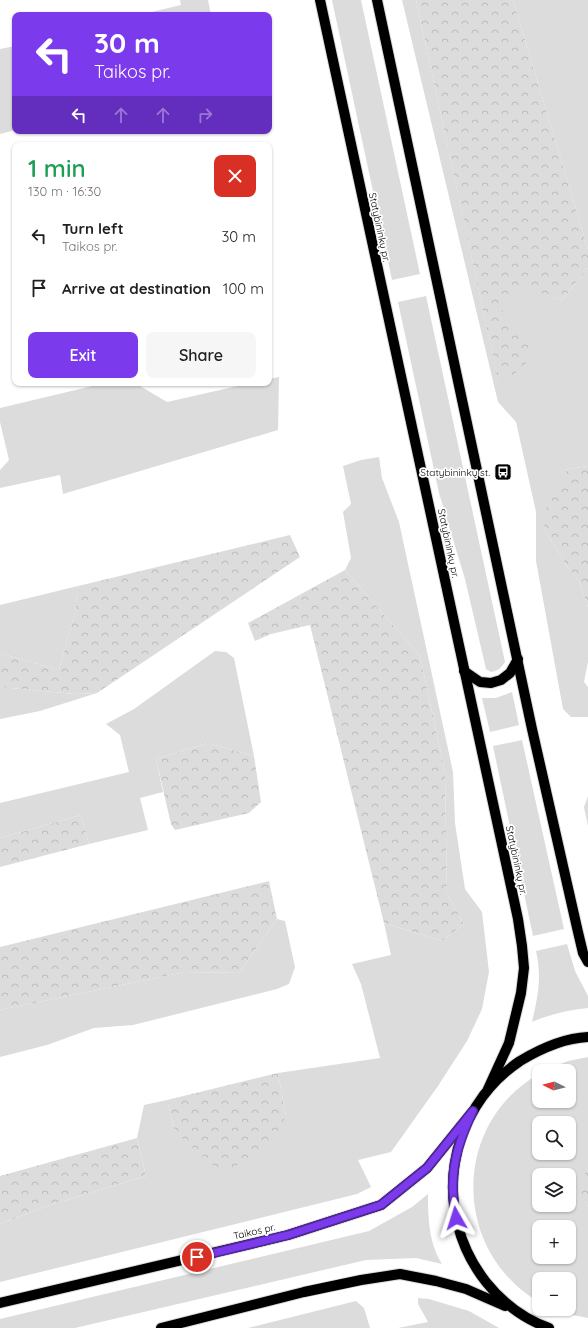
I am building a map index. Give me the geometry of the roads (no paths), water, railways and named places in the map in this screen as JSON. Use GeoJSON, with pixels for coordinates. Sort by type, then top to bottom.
{"type":"FeatureCollection","features":[{"type":"Feature","properties":{"kind":"main road","name":"Statybininkų pr."},"geometry":{"type":"LineString","coordinates":[[320,0],[518,919],[524,968],[521,993],[508,1043],[488,1089]]}},
{"type":"Feature","properties":{"kind":"main road"},"geometry":{"type":"LineString","coordinates":[[377,0],[532,729],[576,924],[588,962]]}},
{"type":"Feature","properties":{"kind":"main road"},"geometry":{"type":"LineString","coordinates":[[464,671],[480,682],[491,683],[501,680],[510,673],[518,659]]}},
{"type":"Feature","properties":{"kind":"main road"},"geometry":{"type":"LineString","coordinates":[[516,1311],[494,1292],[477,1270],[464,1245],[456,1218],[453,1190],[454,1162],[462,1134],[473,1111],[488,1089],[508,1070],[532,1054],[557,1043],[588,1037]]}},
{"type":"Feature","properties":{"kind":"main road","name":"Taikos pr."},"geometry":{"type":"LineString","coordinates":[[0,1303],[288,1235],[381,1205],[427,1168],[473,1111]]}},
{"type":"Feature","properties":{"kind":"main road"},"geometry":{"type":"LineString","coordinates":[[161,1328],[304,1292],[361,1280],[400,1274],[466,1289],[516,1311],[544,1327]]}},
{"type":"Feature","properties":{"kind":"place","name":"Statybininkų st."},"geometry":{"type":"Point","coordinates":[503,472]}}]}
